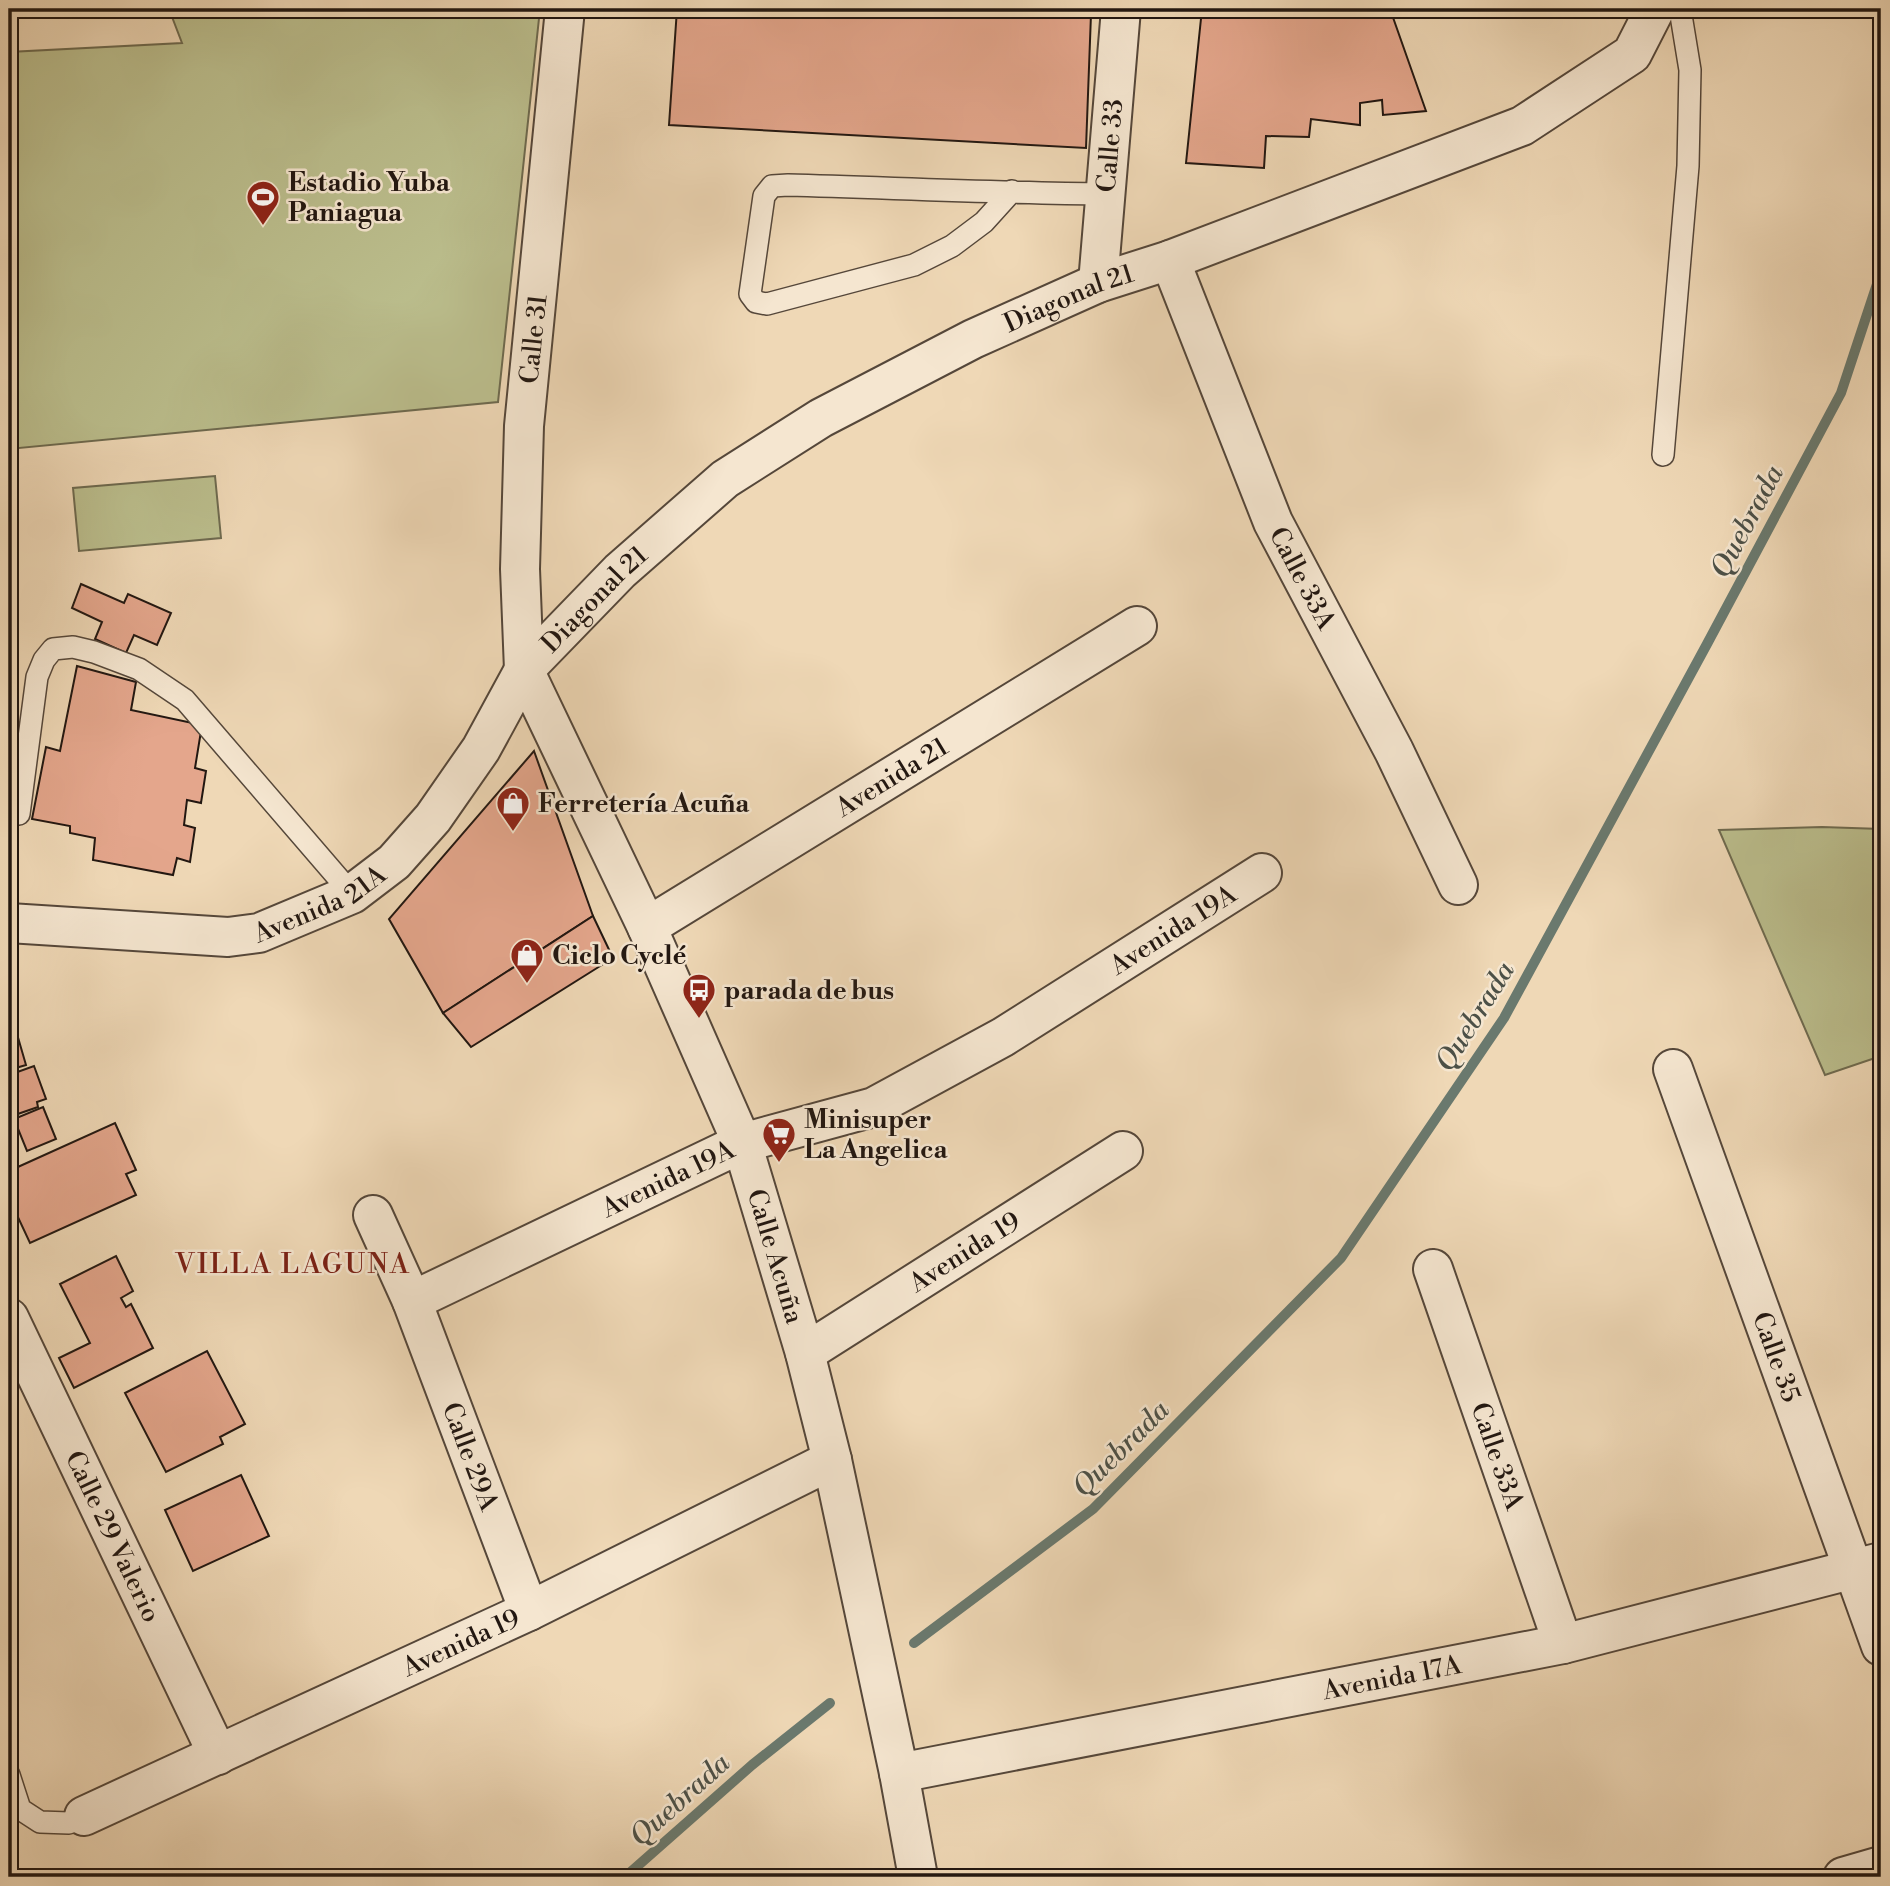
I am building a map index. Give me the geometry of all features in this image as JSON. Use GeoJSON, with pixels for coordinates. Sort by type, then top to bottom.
{"type":"FeatureCollection","features":[{"type":"Feature","properties":{"kind":"street","name":"Calle 31"},"geometry":{"type":"LineString","coordinates":[[524,670],[520,569],[524,426],[565,9]]}},
{"type":"Feature","properties":{"kind":"street","name":"Calle 33"},"geometry":{"type":"LineString","coordinates":[[1098,283],[1121,9]]}},
{"type":"Feature","properties":{"kind":"street","name":"Diagonal 21"},"geometry":{"type":"LineString","coordinates":[[524,670],[620,571],[725,479],[821,418],[974,339],[1098,283],[1170,260],[1522,126],[1632,54],[1655,9]]}},
{"type":"Feature","properties":{"kind":"street","name":"Calle 33A"},"geometry":{"type":"LineString","coordinates":[[1170,260],[1273,522],[1394,751],[1458,885]]}},
{"type":"Feature","properties":{"kind":"street","name":"Avenida 21"},"geometry":{"type":"LineString","coordinates":[[647,927],[1137,626]]}},
{"type":"Feature","properties":{"kind":"street","name":"Avenida 21A"},"geometry":{"type":"LineString","coordinates":[[9,923],[244,936],[259,933],[352,894],[394,862],[433,818],[481,749],[524,670]]}},
{"type":"Feature","properties":{"kind":"street","name":"Calle Acuña"},"geometry":{"type":"LineString","coordinates":[[524,670],[647,927],[742,1143],[805,1353],[832,1460],[899,1773],[918,1877]]}},
{"type":"Feature","properties":{"kind":"street","name":"Avenida 19A"},"geometry":{"type":"LineString","coordinates":[[412,1301],[742,1143],[874,1107],[1003,1037],[1262,873]]}},
{"type":"Feature","properties":{"kind":"street","name":"Calle 35"},"geometry":{"type":"LineString","coordinates":[[1673,1069],[1868,1565],[1881,1646]]}},
{"type":"Feature","properties":{"kind":"street","name":"Avenida 19"},"geometry":{"type":"LineString","coordinates":[[805,1353],[1123,1151]]}},
{"type":"Feature","properties":{"kind":"street"},"geometry":{"type":"LineString","coordinates":[[373,1215],[412,1301]]}},
{"type":"Feature","properties":{"kind":"street","name":"Calle 33A"},"geometry":{"type":"LineString","coordinates":[[1433,1269],[1563,1644]]}},
{"type":"Feature","properties":{"kind":"street","name":"Calle 29A"},"geometry":{"type":"LineString","coordinates":[[412,1301],[529,1611]]}},
{"type":"Feature","properties":{"kind":"street","name":"Calle 29 Valerio"},"geometry":{"type":"LineString","coordinates":[[9,1318],[218,1755]]}},
{"type":"Feature","properties":{"kind":"street","name":"Avenida 19"},"geometry":{"type":"LineString","coordinates":[[85,1816],[529,1611],[832,1460]]}},
{"type":"Feature","properties":{"kind":"street","name":"Avenida 17A"},"geometry":{"type":"LineString","coordinates":[[899,1773],[1563,1644],[1868,1565]]}},
{"type":"Feature","properties":{"kind":"street"},"geometry":{"type":"LineString","coordinates":[[1843,1877],[1881,1866]]}},
{"type":"Feature","properties":{"kind":"lane"},"geometry":{"type":"LineString","coordinates":[[1664,455],[1688,166],[1690,70],[1680,9]]}},
{"type":"Feature","properties":{"kind":"lane"},"geometry":{"type":"LineString","coordinates":[[1012,191],[984,222],[951,246],[914,265],[767,304],[756,302],[750,294],[764,196],[772,186],[788,185],[1012,191],[1105,194]]}},
{"type":"Feature","properties":{"kind":"lane"},"geometry":{"type":"LineString","coordinates":[[19,814],[37,677],[44,660],[53,649],[73,647],[94,652],[139,669],[186,700],[352,894]]}},
{"type":"Feature","properties":{"kind":"lane"},"geometry":{"type":"LineString","coordinates":[[9,1775],[20,1809],[40,1822],[69,1823],[85,1816]]}},
{"type":"Feature","properties":{"kind":"green space","name":"Estadio Yuba Paniagua"},"geometry":{"type":"Polygon","coordinates":[[[169,9],[540,9],[498,402],[9,449],[9,52],[182,43],[169,9]]]}},
{"type":"Feature","properties":{"kind":"green space"},"geometry":{"type":"Polygon","coordinates":[[[215,476],[221,538],[79,551],[73,488],[215,476]]]}},
{"type":"Feature","properties":{"kind":"green space"},"geometry":{"type":"Polygon","coordinates":[[[1822,827],[1881,829],[1881,1056],[1825,1075],[1719,830],[1822,827]]]}},
{"type":"Feature","properties":{"kind":"building"},"geometry":{"type":"Polygon","coordinates":[[[677,9],[1011,9],[1091,14],[1086,148],[669,125],[677,9]]]}},
{"type":"Feature","properties":{"kind":"building"},"geometry":{"type":"Polygon","coordinates":[[[1202,9],[1390,9],[1426,111],[1383,115],[1382,100],[1360,103],[1360,125],[1311,119],[1309,137],[1266,136],[1264,168],[1186,163],[1202,9]]]}},
{"type":"Feature","properties":{"kind":"building"},"geometry":{"type":"Polygon","coordinates":[[[9,573],[14,573],[17,666],[9,666],[9,573]]]}},
{"type":"Feature","properties":{"kind":"building"},"geometry":{"type":"Polygon","coordinates":[[[81,584],[124,603],[128,594],[171,613],[157,645],[134,635],[126,653],[95,639],[102,622],[72,608],[81,584]]]}},
{"type":"Feature","properties":{"kind":"building"},"geometry":{"type":"Polygon","coordinates":[[[77,666],[136,682],[131,710],[202,725],[195,768],[206,771],[201,803],[187,800],[184,825],[195,828],[190,862],[177,858],[173,875],[93,860],[95,838],[70,833],[70,826],[32,819],[46,747],[60,751],[77,666]]]}},
{"type":"Feature","properties":{"kind":"building","name":"Ferretería Acuña"},"geometry":{"type":"Polygon","coordinates":[[[534,751],[593,916],[443,1013],[389,919],[534,751]]]}},
{"type":"Feature","properties":{"kind":"building","name":"Ciclo Cyclé"},"geometry":{"type":"Polygon","coordinates":[[[593,916],[613,958],[471,1047],[443,1013],[593,916]]]}},
{"type":"Feature","properties":{"kind":"building"},"geometry":{"type":"Polygon","coordinates":[[[17,1034],[26,1065],[9,1070],[9,1037],[17,1034]]]}},
{"type":"Feature","properties":{"kind":"building"},"geometry":{"type":"Polygon","coordinates":[[[34,1066],[46,1099],[37,1102],[38,1107],[9,1117],[9,1075],[34,1066]]]}},
{"type":"Feature","properties":{"kind":"building"},"geometry":{"type":"Polygon","coordinates":[[[43,1107],[56,1139],[27,1151],[14,1119],[43,1107]]]}},
{"type":"Feature","properties":{"kind":"building"},"geometry":{"type":"Polygon","coordinates":[[[115,1123],[136,1170],[126,1174],[136,1195],[30,1243],[9,1198],[9,1171],[115,1123]]]}},
{"type":"Feature","properties":{"kind":"building"},"geometry":{"type":"Polygon","coordinates":[[[116,1256],[133,1291],[121,1298],[126,1307],[131,1304],[153,1348],[74,1388],[59,1358],[90,1343],[60,1284],[116,1256]]]}},
{"type":"Feature","properties":{"kind":"building"},"geometry":{"type":"Polygon","coordinates":[[[207,1351],[245,1424],[220,1437],[223,1444],[166,1472],[125,1393],[207,1351]]]}},
{"type":"Feature","properties":{"kind":"building"},"geometry":{"type":"Polygon","coordinates":[[[241,1475],[269,1536],[193,1571],[165,1510],[241,1475]]]}},
{"type":"Feature","properties":{"kind":"waterway","name":"Quebrada"},"geometry":{"type":"LineString","coordinates":[[914,1643],[1093,1509],[1341,1258],[1504,1018],[1841,393],[1881,272]]}},
{"type":"Feature","properties":{"kind":"waterway","name":"Quebrada"},"geometry":{"type":"LineString","coordinates":[[625,1877],[752,1765],[830,1703]]}},
{"type":"Feature","properties":{"kind":"place","name":"Estadio Yuba Paniagua"},"geometry":{"type":"Point","coordinates":[263,227]}},
{"type":"Feature","properties":{"kind":"place","name":"Ferretería Acuña"},"geometry":{"type":"Point","coordinates":[513,833]}},
{"type":"Feature","properties":{"kind":"place","name":"Ciclo Cyclé"},"geometry":{"type":"Point","coordinates":[527,985]}},
{"type":"Feature","properties":{"kind":"place","name":"parada de bus"},"geometry":{"type":"Point","coordinates":[699,1020]}},
{"type":"Feature","properties":{"kind":"place","name":"Minisuper La Angelica"},"geometry":{"type":"Point","coordinates":[779,1164]}},
{"type":"Feature","properties":{"kind":"district","name":"VILLA LAGUNA"},"geometry":{"type":"Point","coordinates":[293,1263]}}]}
